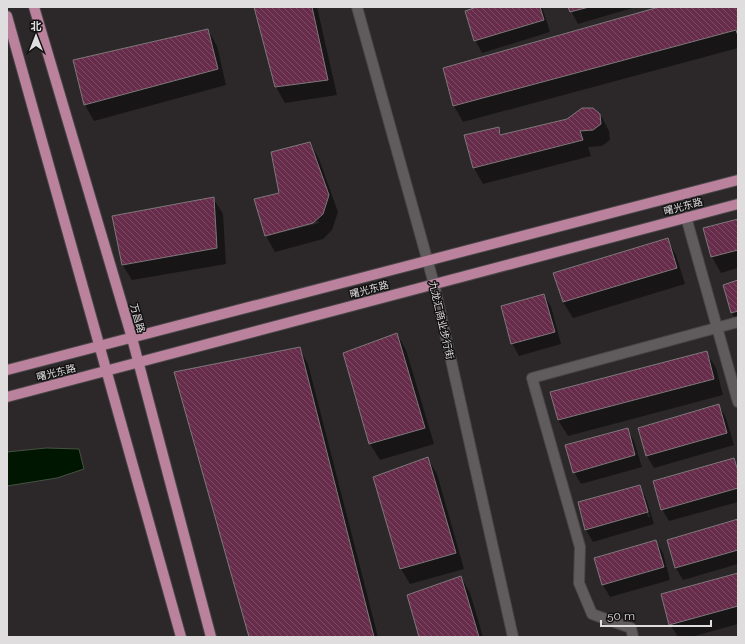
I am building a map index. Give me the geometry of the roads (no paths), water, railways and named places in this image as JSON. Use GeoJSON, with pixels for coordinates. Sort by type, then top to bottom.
{"type":"FeatureCollection","features":[{"type":"Feature","properties":{"kind":"main road","name":"万昌路"},"geometry":{"type":"LineString","coordinates":[[34,7],[132,338],[211,637]]}},
{"type":"Feature","properties":{"kind":"main road"},"geometry":{"type":"LineString","coordinates":[[7,16],[181,637]]}},
{"type":"Feature","properties":{"kind":"main road","name":"曙光东路"},"geometry":{"type":"LineString","coordinates":[[7,370],[738,180]]}},
{"type":"Feature","properties":{"kind":"main road","name":"曙光东路"},"geometry":{"type":"LineString","coordinates":[[7,397],[738,204]]}},
{"type":"Feature","properties":{"kind":"street","name":"九龙汇商业步行街"},"geometry":{"type":"LineString","coordinates":[[357,7],[434,284],[513,637]]}},
{"type":"Feature","properties":{"kind":"street"},"geometry":{"type":"LineString","coordinates":[[686,217],[738,402]]}},
{"type":"Feature","properties":{"kind":"street"},"geometry":{"type":"LineString","coordinates":[[633,637],[631,628],[592,614],[579,583],[580,547],[532,378],[738,322]]}}]}
